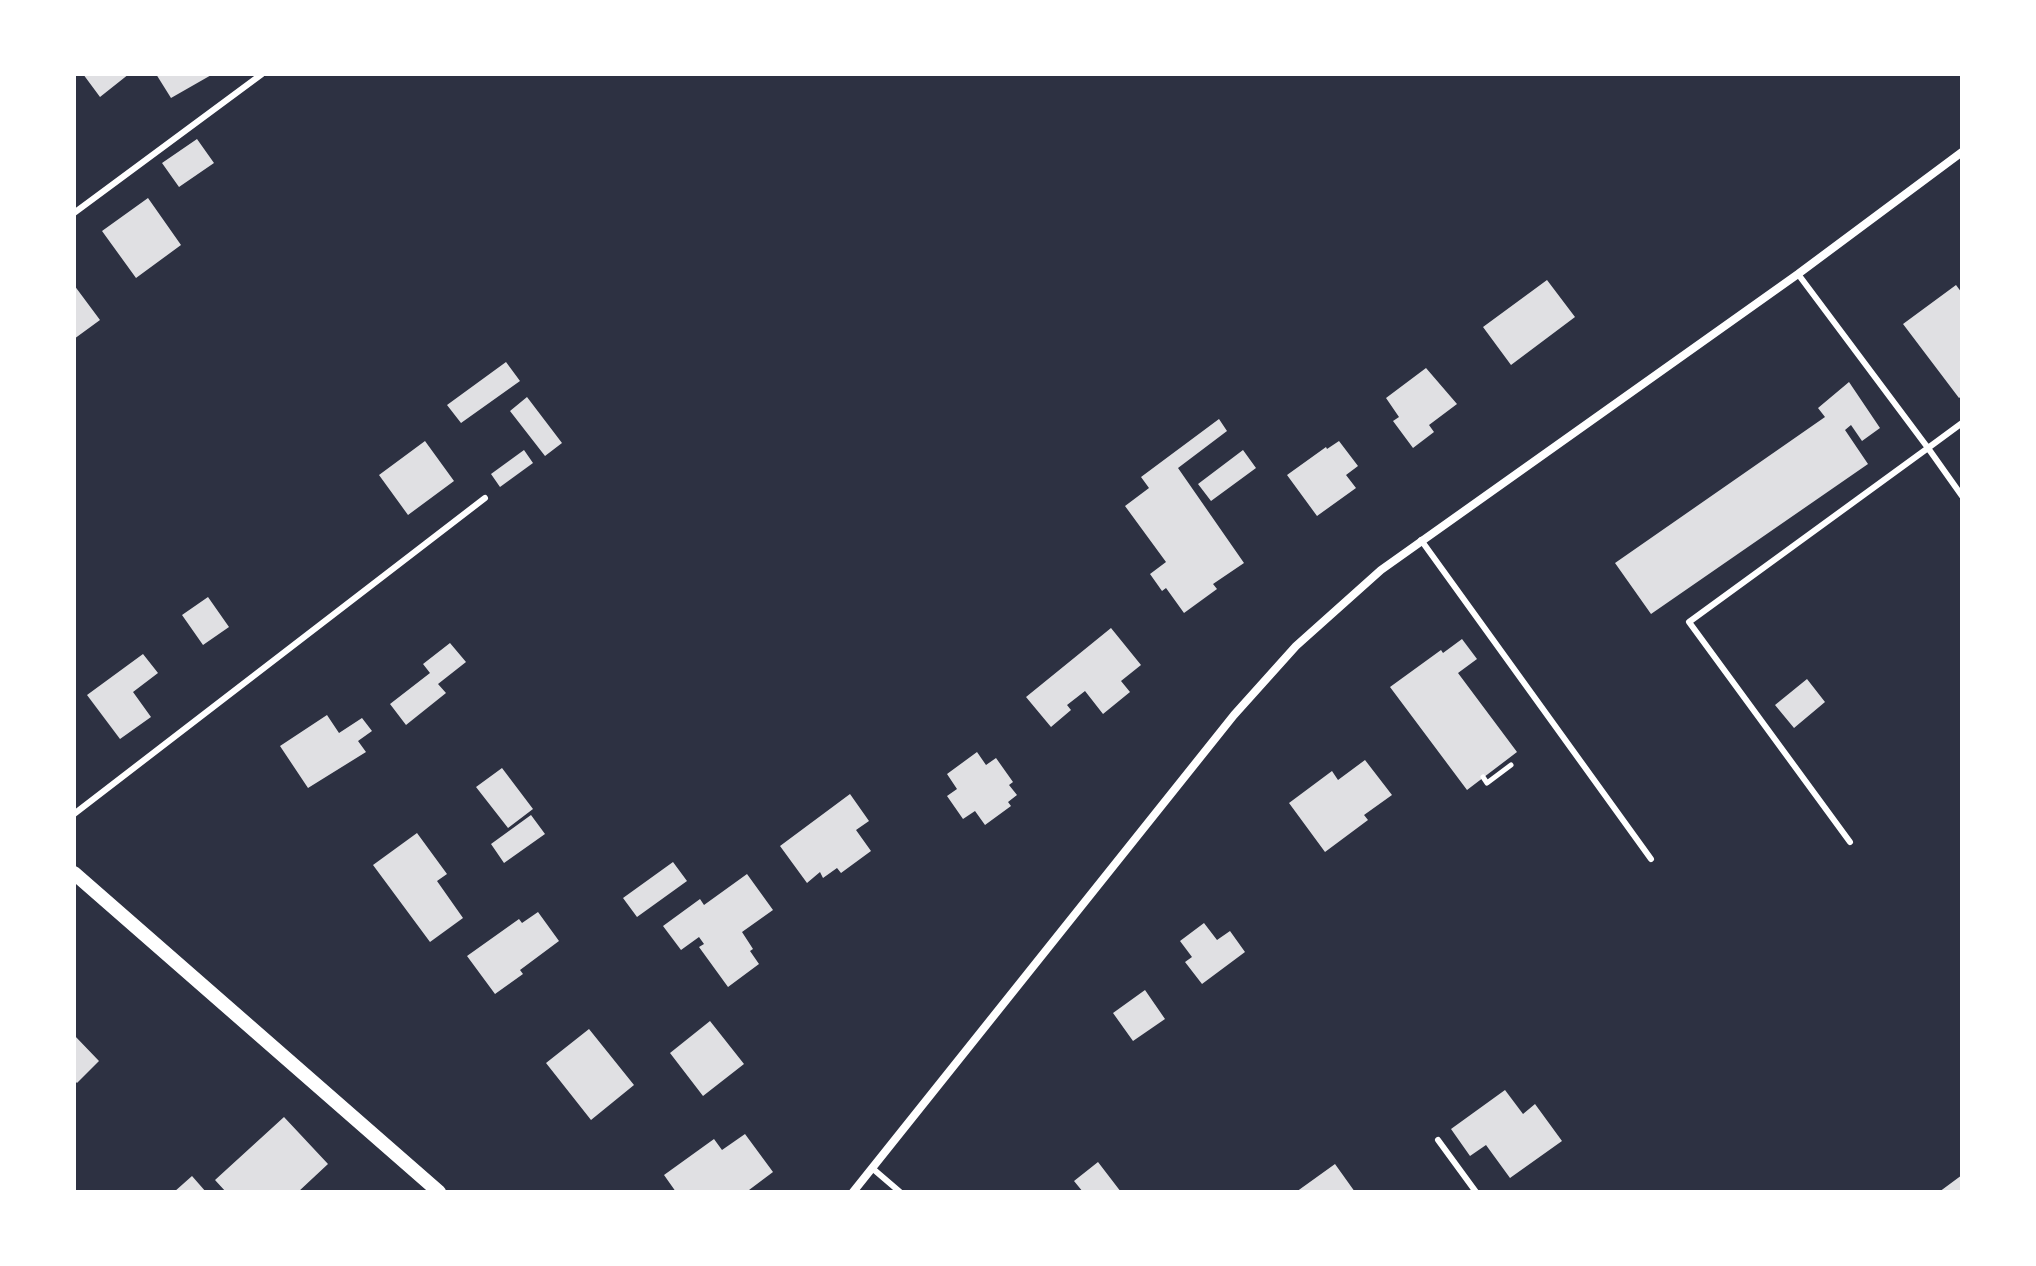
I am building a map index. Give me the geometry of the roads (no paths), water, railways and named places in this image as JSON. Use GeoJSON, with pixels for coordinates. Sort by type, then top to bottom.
{"type":"FeatureCollection","features":[{"type":"Feature","properties":{"kind":"street"},"geometry":{"type":"LineString","coordinates":[[853,1192],[1234,715],[1296,646],[1338,606],[1421,540],[1961,156]]}},
{"type":"Feature","properties":{"kind":"street"},"geometry":{"type":"LineString","coordinates":[[74,873],[439,1192]]}},
{"type":"Feature","properties":{"kind":"lane"},"geometry":{"type":"LineString","coordinates":[[74,213],[262,74]]}},
{"type":"Feature","properties":{"kind":"lane"},"geometry":{"type":"LineString","coordinates":[[1798,274],[1962,496]]}},
{"type":"Feature","properties":{"kind":"lane"},"geometry":{"type":"LineString","coordinates":[[1850,842],[1689,622],[1962,423]]}},
{"type":"Feature","properties":{"kind":"lane"},"geometry":{"type":"LineString","coordinates":[[74,814],[485,498]]}},
{"type":"Feature","properties":{"kind":"lane"},"geometry":{"type":"LineString","coordinates":[[1421,540],[1651,859]]}},
{"type":"Feature","properties":{"kind":"lane"},"geometry":{"type":"LineString","coordinates":[[1438,1140],[1476,1192]]}},
{"type":"Feature","properties":{"kind":"lane"},"geometry":{"type":"LineString","coordinates":[[872,1168],[900,1192]]}}]}
